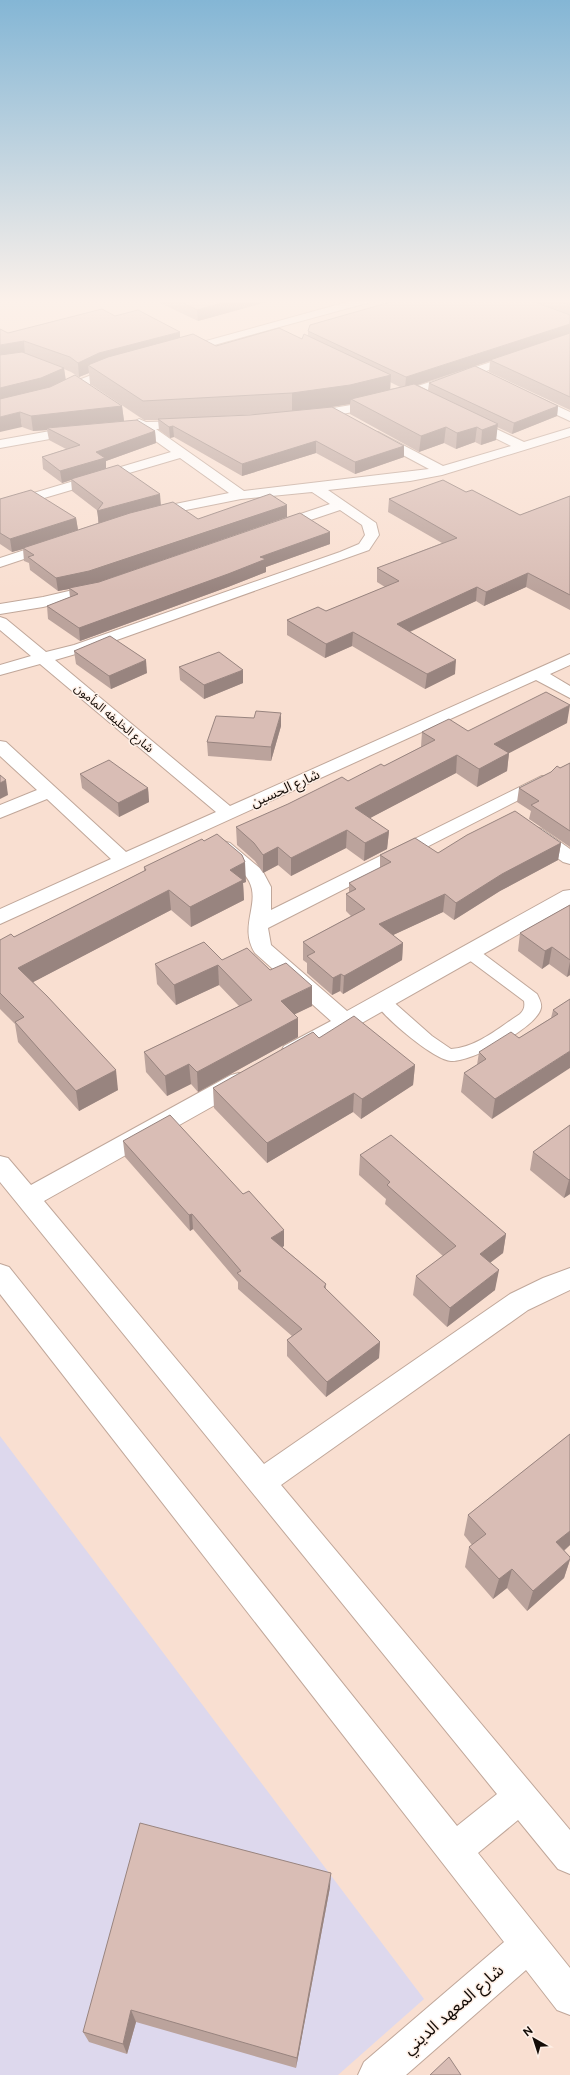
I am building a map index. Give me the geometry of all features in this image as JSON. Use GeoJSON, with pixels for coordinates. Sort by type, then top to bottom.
{"type":"FeatureCollection","features":[{"type":"Feature","properties":{"kind":"street"},"geometry":{"type":"LineString","coordinates":[[0,409],[44,398]]}},
{"type":"Feature","properties":{"kind":"street"},"geometry":{"type":"LineString","coordinates":[[294,418],[334,413],[395,398]]}},
{"type":"Feature","properties":{"kind":"street"},"geometry":{"type":"LineString","coordinates":[[422,398],[426,399]]}},
{"type":"Feature","properties":{"kind":"street"},"geometry":{"type":"LineString","coordinates":[[530,398],[570,417]]}},
{"type":"Feature","properties":{"kind":"street"},"geometry":{"type":"LineString","coordinates":[[334,413],[348,420]]}},
{"type":"Feature","properties":{"kind":"street"},"geometry":{"type":"LineString","coordinates":[[125,414],[242,495]]}},
{"type":"Feature","properties":{"kind":"street"},"geometry":{"type":"LineString","coordinates":[[460,416],[522,446]]}},
{"type":"Feature","properties":{"kind":"street"},"geometry":{"type":"LineString","coordinates":[[107,428],[197,423]]}},
{"type":"Feature","properties":{"kind":"street"},"geometry":{"type":"LineString","coordinates":[[0,444],[54,433],[92,429]]}},
{"type":"Feature","properties":{"kind":"street"},"geometry":{"type":"LineString","coordinates":[[368,431],[442,471]]}},
{"type":"Feature","properties":{"kind":"street"},"geometry":{"type":"LineString","coordinates":[[139,516],[242,495],[375,482],[442,471],[570,432]]}},
{"type":"Feature","properties":{"kind":"street"},"geometry":{"type":"LineString","coordinates":[[0,507],[182,453]]}},
{"type":"Feature","properties":{"kind":"street"},"geometry":{"type":"LineString","coordinates":[[0,670],[114,636],[298,572],[345,555],[364,546],[372,535],[369,523],[314,487]]}},
{"type":"Feature","properties":{"kind":"street"},"geometry":{"type":"LineString","coordinates":[[267,530],[341,505]]}},
{"type":"Feature","properties":{"kind":"street"},"geometry":{"type":"LineString","coordinates":[[0,562],[66,540]]}},
{"type":"Feature","properties":{"kind":"street"},"geometry":{"type":"LineString","coordinates":[[0,609],[70,596],[110,585]]}},
{"type":"Feature","properties":{"kind":"street","name":"شارع الخليفه المأمون"},"geometry":{"type":"LineString","coordinates":[[0,622],[229,814]]}},
{"type":"Feature","properties":{"kind":"street","name":"شارع الحسين"},"geometry":{"type":"LineString","coordinates":[[0,917],[570,659]]}},
{"type":"Feature","properties":{"kind":"street"},"geometry":{"type":"LineString","coordinates":[[537,674],[570,693]]}},
{"type":"Feature","properties":{"kind":"street"},"geometry":{"type":"LineString","coordinates":[[0,746],[124,861]]}},
{"type":"Feature","properties":{"kind":"street"},"geometry":{"type":"LineString","coordinates":[[257,925],[542,781]]}},
{"type":"Feature","properties":{"kind":"street"},"geometry":{"type":"LineString","coordinates":[[0,812],[49,792]]}},
{"type":"Feature","properties":{"kind":"street"},"geometry":{"type":"LineString","coordinates":[[494,805],[570,858]]}},
{"type":"Feature","properties":{"kind":"street"},"geometry":{"type":"LineString","coordinates":[[199,827],[251,870],[258,879],[262,888],[262,898],[256,933],[258,941],[268,955],[346,1022]]}},
{"type":"Feature","properties":{"kind":"street"},"geometry":{"type":"LineString","coordinates":[[28,1198],[471,953],[570,896]]}},
{"type":"Feature","properties":{"kind":"street"},"geometry":{"type":"LineString","coordinates":[[0,1165],[570,1857]]}},
{"type":"Feature","properties":{"kind":"street"},"geometry":{"type":"LineString","coordinates":[[0,1275],[570,1997]]}},
{"type":"Feature","properties":{"kind":"street"},"geometry":{"type":"LineString","coordinates":[[262,1482],[519,1302],[570,1279]]}},
{"type":"Feature","properties":{"kind":"street"},"geometry":{"type":"LineString","coordinates":[[455,1850],[520,1796]]}},
{"type":"Feature","properties":{"kind":"street","name":"شارع المعهد الديني"},"geometry":{"type":"LineString","coordinates":[[377,2075],[529,1944]]}},
{"type":"Feature","properties":{"kind":"lane"},"geometry":{"type":"LineString","coordinates":[[383,1002],[441,1052],[457,1055],[469,1052],[526,1018],[532,1012],[534,1005],[531,998],[471,953]]}},
{"type":"Feature","properties":{"kind":"shaded area"},"geometry":{"type":"Polygon","coordinates":[[[0,1436],[424,1999],[338,2075],[0,2075],[0,1436]]]}},
{"type":"Feature","properties":{"kind":"building"},"geometry":{"type":"Polygon","coordinates":[[[110,398],[122,406],[31,416],[20,412],[0,417],[0,399],[110,398]]]}},
{"type":"Feature","properties":{"kind":"building"},"geometry":{"type":"Polygon","coordinates":[[[138,398],[202,398],[143,401],[138,398]]]}},
{"type":"Feature","properties":{"kind":"building"},"geometry":{"type":"Polygon","coordinates":[[[443,398],[498,424],[482,430],[477,427],[457,433],[446,427],[421,436],[351,399],[443,398]]]}},
{"type":"Feature","properties":{"kind":"building"},"geometry":{"type":"Polygon","coordinates":[[[461,398],[541,398],[558,406],[514,423],[461,398]]]}},
{"type":"Feature","properties":{"kind":"building"},"geometry":{"type":"Polygon","coordinates":[[[332,407],[404,446],[355,462],[316,441],[242,464],[173,426],[169,427],[158,419],[250,415],[332,407]]]}},
{"type":"Feature","properties":{"kind":"building"},"geometry":{"type":"Polygon","coordinates":[[[137,420],[155,431],[96,452],[105,458],[60,471],[42,457],[80,445],[47,428],[137,420]]]}},
{"type":"Feature","properties":{"kind":"building"},"geometry":{"type":"Polygon","coordinates":[[[118,465],[160,494],[97,511],[103,503],[71,479],[118,465]]]}},
{"type":"Feature","properties":{"kind":"building"},"geometry":{"type":"Polygon","coordinates":[[[443,480],[466,492],[472,490],[520,515],[570,496],[570,595],[528,573],[486,592],[477,587],[397,624],[456,660],[427,674],[353,632],[326,644],[287,620],[318,607],[326,611],[399,581],[377,568],[457,538],[389,499],[443,480]]]}},
{"type":"Feature","properties":{"kind":"building"},"geometry":{"type":"Polygon","coordinates":[[[31,490],[76,518],[10,539],[0,533],[0,499],[31,490]]]}},
{"type":"Feature","properties":{"kind":"building"},"geometry":{"type":"Polygon","coordinates":[[[270,494],[287,505],[89,571],[56,578],[28,557],[34,555],[23,548],[130,513],[173,502],[198,519],[270,494]]]}},
{"type":"Feature","properties":{"kind":"building"},"geometry":{"type":"Polygon","coordinates":[[[300,513],[330,532],[260,557],[266,559],[228,574],[79,628],[47,606],[78,594],[69,588],[99,582],[300,513]]]}},
{"type":"Feature","properties":{"kind":"building"},"geometry":{"type":"Polygon","coordinates":[[[110,636],[146,660],[109,676],[74,651],[110,636]]]}},
{"type":"Feature","properties":{"kind":"building"},"geometry":{"type":"Polygon","coordinates":[[[219,652],[243,670],[204,685],[179,667],[219,652]]]}},
{"type":"Feature","properties":{"kind":"building"},"geometry":{"type":"Polygon","coordinates":[[[546,692],[570,705],[494,744],[509,753],[479,769],[457,755],[355,808],[389,831],[365,843],[347,830],[291,858],[278,847],[263,855],[254,843],[236,827],[288,804],[342,777],[348,781],[381,764],[384,766],[435,740],[422,732],[449,719],[468,731],[546,692]]]}},
{"type":"Feature","properties":{"kind":"building"},"geometry":{"type":"Polygon","coordinates":[[[256,711],[281,713],[271,747],[207,742],[216,716],[254,718],[256,711]]]}},
{"type":"Feature","properties":{"kind":"building"},"geometry":{"type":"Polygon","coordinates":[[[109,760],[148,788],[118,803],[80,774],[109,760]]]}},
{"type":"Feature","properties":{"kind":"building"},"geometry":{"type":"Polygon","coordinates":[[[570,763],[570,831],[531,805],[539,801],[519,788],[551,772],[557,766],[560,768],[570,763]]]}},
{"type":"Feature","properties":{"kind":"building"},"geometry":{"type":"Polygon","coordinates":[[[0,775],[6,780],[0,783],[0,775]]]}},
{"type":"Feature","properties":{"kind":"building"},"geometry":{"type":"Polygon","coordinates":[[[515,811],[561,843],[502,874],[456,903],[445,894],[379,924],[403,943],[344,976],[341,974],[333,978],[307,956],[315,952],[303,942],[365,909],[346,894],[356,889],[349,883],[391,862],[380,855],[415,838],[438,853],[467,835],[515,811]]]}},
{"type":"Feature","properties":{"kind":"building"},"geometry":{"type":"Polygon","coordinates":[[[217,834],[242,855],[245,862],[230,870],[243,880],[190,907],[169,890],[18,968],[47,996],[116,1070],[76,1091],[15,1022],[24,1017],[0,993],[0,940],[11,934],[14,937],[146,870],[144,867],[202,839],[204,841],[217,834]]]}},
{"type":"Feature","properties":{"kind":"building"},"geometry":{"type":"Polygon","coordinates":[[[570,905],[570,960],[552,947],[545,951],[520,933],[570,905]]]}},
{"type":"Feature","properties":{"kind":"building"},"geometry":{"type":"Polygon","coordinates":[[[204,942],[222,960],[247,948],[270,970],[286,963],[312,986],[281,1001],[298,1018],[197,1072],[189,1064],[165,1076],[144,1052],[252,1000],[218,965],[174,985],[155,964],[204,942]]]}},
{"type":"Feature","properties":{"kind":"building"},"geometry":{"type":"Polygon","coordinates":[[[570,999],[570,1051],[495,1099],[464,1073],[486,1059],[479,1052],[511,1032],[519,1038],[558,1014],[553,1010],[570,999]]]}},
{"type":"Feature","properties":{"kind":"building"},"geometry":{"type":"Polygon","coordinates":[[[354,1016],[415,1065],[362,1099],[354,1093],[267,1143],[213,1088],[313,1032],[319,1038],[354,1016]]]}},
{"type":"Feature","properties":{"kind":"building"},"geometry":{"type":"Polygon","coordinates":[[[170,1115],[243,1194],[249,1191],[284,1230],[271,1238],[326,1284],[324,1287],[380,1342],[327,1382],[287,1340],[302,1329],[237,1273],[241,1271],[192,1214],[189,1215],[123,1141],[170,1115]]]}},
{"type":"Feature","properties":{"kind":"building"},"geometry":{"type":"Polygon","coordinates":[[[570,1125],[570,1179],[569,1180],[533,1152],[570,1125]]]}},
{"type":"Feature","properties":{"kind":"building"},"geometry":{"type":"Polygon","coordinates":[[[391,1135],[506,1234],[480,1254],[499,1270],[450,1308],[416,1276],[456,1246],[387,1185],[390,1182],[360,1155],[391,1135]]]}},
{"type":"Feature","properties":{"kind":"building"},"geometry":{"type":"Polygon","coordinates":[[[570,1434],[570,1531],[556,1542],[570,1557],[570,1559],[533,1591],[512,1569],[499,1579],[469,1547],[486,1534],[468,1515],[570,1434]]]}},
{"type":"Feature","properties":{"kind":"building"},"geometry":{"type":"Polygon","coordinates":[[[140,1823],[331,1873],[297,2058],[131,2010],[123,2044],[83,2032],[140,1823]]]}},
{"type":"Feature","properties":{"kind":"building"},"geometry":{"type":"Polygon","coordinates":[[[449,2057],[461,2075],[430,2075],[449,2057]]]}}]}
